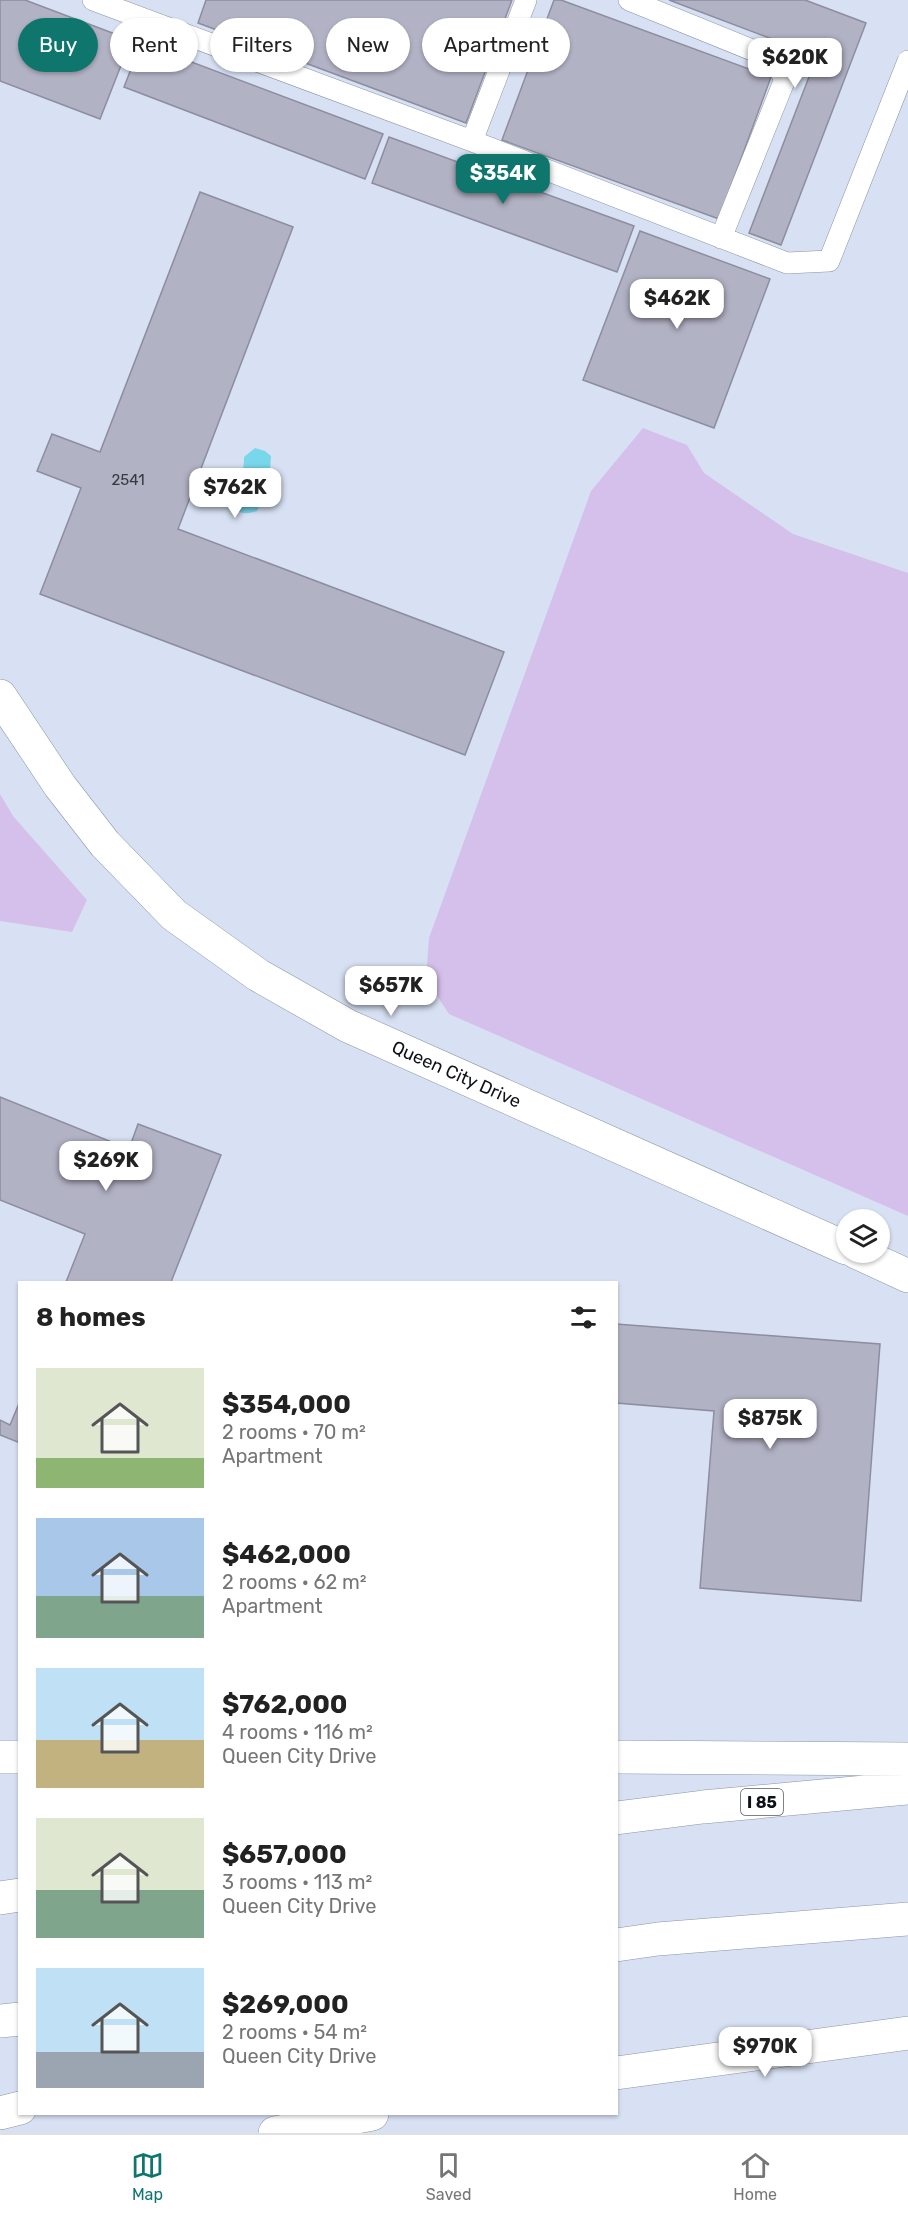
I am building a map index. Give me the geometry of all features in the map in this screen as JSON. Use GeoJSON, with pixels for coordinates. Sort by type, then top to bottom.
{"type":"FeatureCollection","features":[{"type":"Feature","properties":{"kind":"main road","name":"Queen City Drive"},"geometry":{"type":"LineString","coordinates":[[0,696],[60,786],[105,844],[174,915],[258,975],[348,1026],[836,1244]]}},
{"type":"Feature","properties":{"kind":"main road"},"geometry":{"type":"LineString","coordinates":[[880,1263],[908,1276]]}},
{"type":"Feature","properties":{"kind":"main road"},"geometry":{"type":"LineString","coordinates":[[0,1757],[18,1757]]}},
{"type":"Feature","properties":{"kind":"main road"},"geometry":{"type":"LineString","coordinates":[[618,1757],[908,1759]]}},
{"type":"Feature","properties":{"kind":"main road","name":"I 85"},"geometry":{"type":"LineString","coordinates":[[618,1818],[703,1807],[908,1788]]}},
{"type":"Feature","properties":{"kind":"main road"},"geometry":{"type":"LineString","coordinates":[[0,1898],[18,1895]]}},
{"type":"Feature","properties":{"kind":"main road"},"geometry":{"type":"LineString","coordinates":[[618,1945],[658,1939],[908,1919]]}},
{"type":"Feature","properties":{"kind":"main road"},"geometry":{"type":"LineString","coordinates":[[0,2021],[18,2019]]}},
{"type":"Feature","properties":{"kind":"main road"},"geometry":{"type":"LineString","coordinates":[[618,2073],[908,2033]]}},
{"type":"Feature","properties":{"kind":"main road"},"geometry":{"type":"LineString","coordinates":[[0,2113],[18,2108]]}},
{"type":"Feature","properties":{"kind":"main road"},"geometry":{"type":"LineString","coordinates":[[275,2133],[367,2115]]}},
{"type":"Feature","properties":{"kind":"lane"},"geometry":{"type":"LineString","coordinates":[[93,0],[472,141],[787,263],[829,261],[908,61]]}},
{"type":"Feature","properties":{"kind":"lane"},"geometry":{"type":"LineString","coordinates":[[472,141],[526,0]]}},
{"type":"Feature","properties":{"kind":"lane"},"geometry":{"type":"LineString","coordinates":[[629,0],[772,58],[785,79],[721,238]]}},
{"type":"Feature","properties":{"kind":"shaded area"},"geometry":{"type":"Polygon","coordinates":[[[643,428],[687,445],[704,473],[793,534],[908,573],[908,1216],[449,1014],[426,979],[429,938],[591,491],[643,428]]]}},
{"type":"Feature","properties":{"kind":"shaded area"},"geometry":{"type":"Polygon","coordinates":[[[0,794],[13,816],[87,900],[72,932],[0,921],[0,794]]]}},
{"type":"Feature","properties":{"kind":"water"},"geometry":{"type":"Polygon","coordinates":[[[255,448],[271,456],[269,485],[257,511],[240,512],[228,505],[225,495],[242,471],[244,457],[255,448]]]}},
{"type":"Feature","properties":{"kind":"building"},"geometry":{"type":"Polygon","coordinates":[[[0,0],[25,0],[73,18],[18,18],[18,72],[98,72],[98,28],[110,32],[110,72],[118,72],[100,119],[0,81],[0,0]]]}},
{"type":"Feature","properties":{"kind":"building"},"geometry":{"type":"Polygon","coordinates":[[[206,0],[512,0],[505,18],[422,18],[422,72],[485,72],[466,123],[329,72],[410,72],[410,18],[326,18],[326,71],[314,66],[314,18],[210,18],[210,27],[198,23],[206,0]]]}},
{"type":"Feature","properties":{"kind":"building"},"geometry":{"type":"Polygon","coordinates":[[[554,0],[561,0],[771,77],[719,219],[502,140],[527,72],[570,72],[570,18],[547,18],[554,0]]]}},
{"type":"Feature","properties":{"kind":"building"},"geometry":{"type":"Polygon","coordinates":[[[669,0],[805,0],[866,23],[781,245],[749,233],[817,56],[669,0]]]}},
{"type":"Feature","properties":{"kind":"building"},"geometry":{"type":"Polygon","coordinates":[[[198,64],[210,69],[210,72],[218,72],[383,134],[365,179],[124,87],[130,72],[198,72],[198,64]]]}},
{"type":"Feature","properties":{"kind":"building"},"geometry":{"type":"Polygon","coordinates":[[[389,137],[634,226],[617,272],[372,183],[389,137]]]}},
{"type":"Feature","properties":{"kind":"building"},"geometry":{"type":"Polygon","coordinates":[[[200,192],[293,227],[178,529],[504,652],[465,755],[40,594],[81,488],[37,471],[52,434],[100,452],[200,192]]]}},
{"type":"Feature","properties":{"kind":"building"},"geometry":{"type":"Polygon","coordinates":[[[640,231],[770,279],[714,428],[583,380],[640,231]]]}},
{"type":"Feature","properties":{"kind":"building"},"geometry":{"type":"Polygon","coordinates":[[[0,1097],[129,1149],[138,1124],[221,1155],[171,1281],[66,1281],[85,1234],[0,1200],[0,1097]]]}},
{"type":"Feature","properties":{"kind":"building"},"geometry":{"type":"Polygon","coordinates":[[[618,1324],[880,1344],[861,1601],[700,1588],[714,1411],[618,1403],[618,1324]]]}},
{"type":"Feature","properties":{"kind":"building"},"geometry":{"type":"Polygon","coordinates":[[[18,1406],[18,1442],[0,1435],[0,1420],[10,1425],[18,1406]]]}}]}
